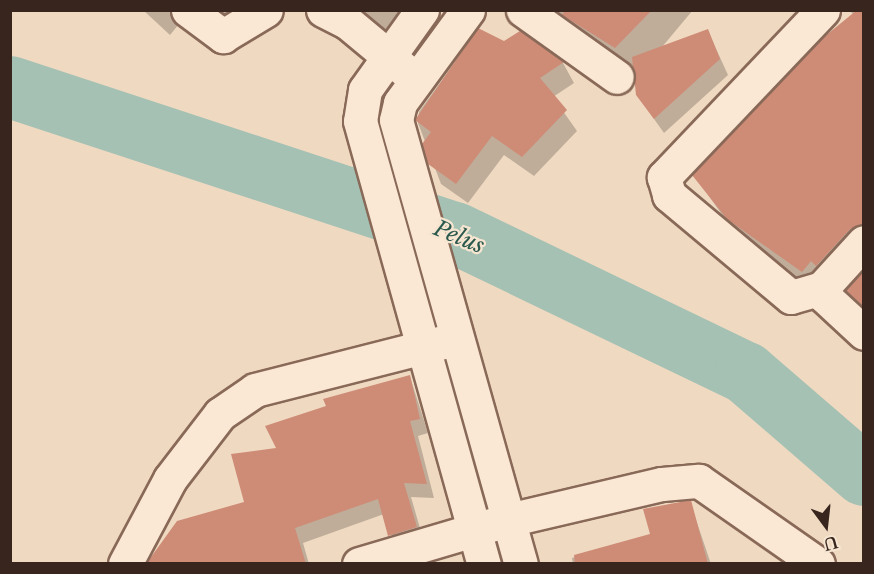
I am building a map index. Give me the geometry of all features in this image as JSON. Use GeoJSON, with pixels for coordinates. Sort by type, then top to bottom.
{"type":"FeatureCollection","features":[{"type":"Feature","properties":{"kind":"street"},"geometry":{"type":"LineString","coordinates":[[188,10],[223,36],[266,10]]}},
{"type":"Feature","properties":{"kind":"street"},"geometry":{"type":"LineString","coordinates":[[323,10],[347,22],[417,80]]}},
{"type":"Feature","properties":{"kind":"street"},"geometry":{"type":"LineString","coordinates":[[422,10],[365,90],[363,139],[484,564]]}},
{"type":"Feature","properties":{"kind":"street"},"geometry":{"type":"LineString","coordinates":[[468,10],[396,113],[398,129],[521,564]]}},
{"type":"Feature","properties":{"kind":"street"},"geometry":{"type":"LineString","coordinates":[[523,10],[617,77]]}},
{"type":"Feature","properties":{"kind":"street"},"geometry":{"type":"LineString","coordinates":[[823,10],[664,177],[669,195],[791,297],[822,288],[864,242]]}},
{"type":"Feature","properties":{"kind":"street"},"geometry":{"type":"LineString","coordinates":[[822,288],[864,333]]}},
{"type":"Feature","properties":{"kind":"street"},"geometry":{"type":"LineString","coordinates":[[125,564],[170,479],[220,414],[255,390],[419,336],[456,329]]}},
{"type":"Feature","properties":{"kind":"street"},"geometry":{"type":"LineString","coordinates":[[359,564],[474,532],[508,520],[662,484],[699,481],[818,564]]}},
{"type":"Feature","properties":{"kind":"building"},"geometry":{"type":"Polygon","coordinates":[[[565,10],[652,10],[615,48],[562,15],[565,10]]]}},
{"type":"Feature","properties":{"kind":"building"},"geometry":{"type":"Polygon","coordinates":[[[857,10],[864,10],[864,224],[850,229],[816,266],[811,261],[802,272],[727,219],[692,175],[819,41],[857,10]]]}},
{"type":"Feature","properties":{"kind":"building"},"geometry":{"type":"Polygon","coordinates":[[[478,28],[504,41],[520,31],[564,62],[540,78],[567,110],[522,157],[492,136],[456,184],[428,164],[422,144],[431,132],[415,120],[478,28]]]}},
{"type":"Feature","properties":{"kind":"building"},"geometry":{"type":"Polygon","coordinates":[[[708,29],[720,59],[654,119],[636,95],[632,57],[708,29]]]}},
{"type":"Feature","properties":{"kind":"building"},"geometry":{"type":"Polygon","coordinates":[[[864,270],[864,307],[845,290],[864,270]]]}},
{"type":"Feature","properties":{"kind":"building"},"geometry":{"type":"Polygon","coordinates":[[[410,375],[420,419],[410,421],[427,484],[404,483],[417,527],[388,536],[378,499],[295,528],[306,564],[146,564],[177,521],[244,502],[231,454],[276,448],[265,426],[326,406],[323,399],[410,375]]]}},
{"type":"Feature","properties":{"kind":"building"},"geometry":{"type":"Polygon","coordinates":[[[691,500],[708,564],[575,564],[574,555],[650,534],[643,509],[691,500]]]}},
{"type":"Feature","properties":{"kind":"waterway","name":"Pelus"},"geometry":{"type":"LineString","coordinates":[[10,87],[455,233],[746,373],[864,475]]}}]}
